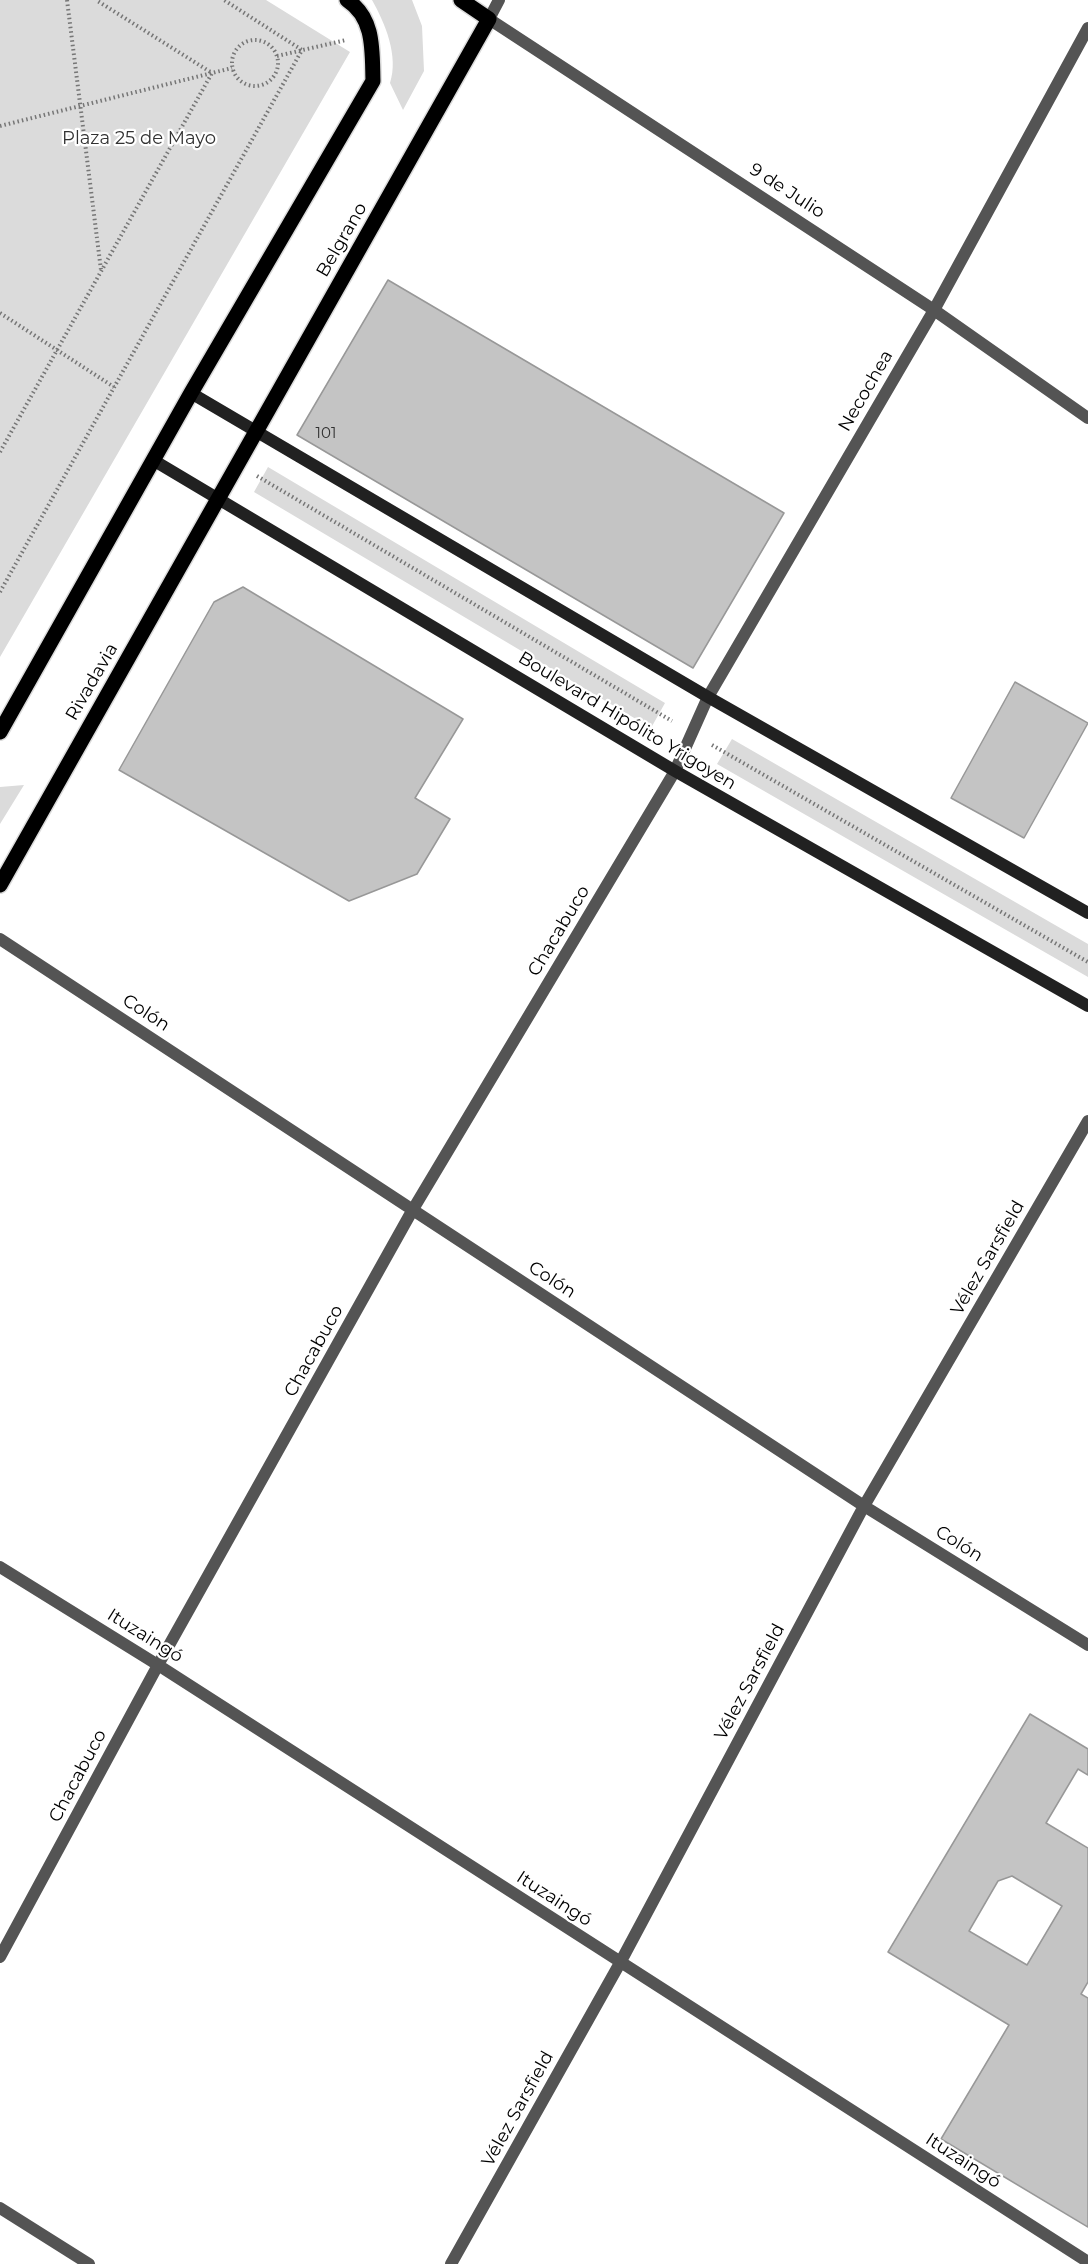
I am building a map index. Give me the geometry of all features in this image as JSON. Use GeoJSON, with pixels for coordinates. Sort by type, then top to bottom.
{"type":"FeatureCollection","features":[{"type":"Feature","properties":{"kind":"main road"},"geometry":{"type":"LineString","coordinates":[[0,732],[191,393],[373,81],[372,34],[355,5],[347,0]]}},
{"type":"Feature","properties":{"kind":"main road","name":"9 de Julio"},"geometry":{"type":"LineString","coordinates":[[461,0],[489,19]]}},
{"type":"Feature","properties":{"kind":"main road","name":"Belgrano"},"geometry":{"type":"LineString","coordinates":[[219,499],[255,431],[489,19]]}},
{"type":"Feature","properties":{"kind":"main road"},"geometry":{"type":"LineString","coordinates":[[191,393],[708,698],[1088,913]]}},
{"type":"Feature","properties":{"kind":"main road","name":"Boulevard Hipólito Yrigoyen"},"geometry":{"type":"LineString","coordinates":[[153,460],[675,771],[1088,1006]]}},
{"type":"Feature","properties":{"kind":"main road","name":"Rivadavia"},"geometry":{"type":"LineString","coordinates":[[0,885],[219,499]]}},
{"type":"Feature","properties":{"kind":"street","name":"Belgrano"},"geometry":{"type":"LineString","coordinates":[[489,19],[499,0]]}},
{"type":"Feature","properties":{"kind":"street","name":"9 de Julio"},"geometry":{"type":"LineString","coordinates":[[489,19],[934,310],[1088,418]]}},
{"type":"Feature","properties":{"kind":"street","name":"Necochea"},"geometry":{"type":"LineString","coordinates":[[675,771],[708,698],[934,310],[1088,28]]}},
{"type":"Feature","properties":{"kind":"street","name":"Chacabuco"},"geometry":{"type":"LineString","coordinates":[[0,1957],[158,1665],[412,1211],[675,771]]}},
{"type":"Feature","properties":{"kind":"street","name":"Colón"},"geometry":{"type":"LineString","coordinates":[[0,939],[864,1506],[1088,1645]]}},
{"type":"Feature","properties":{"kind":"street","name":"Vélez Sarsfield"},"geometry":{"type":"LineString","coordinates":[[451,2264],[620,1963],[864,1506],[1088,1122]]}},
{"type":"Feature","properties":{"kind":"street","name":"Ituzaingó"},"geometry":{"type":"LineString","coordinates":[[0,1567],[158,1665],[1088,2262]]}},
{"type":"Feature","properties":{"kind":"street"},"geometry":{"type":"LineString","coordinates":[[0,2208],[89,2264]]}},
{"type":"Feature","properties":{"kind":"path"},"geometry":{"type":"LineString","coordinates":[[67,0],[102,271]]}},
{"type":"Feature","properties":{"kind":"path"},"geometry":{"type":"LineString","coordinates":[[96,0],[212,73]]}},
{"type":"Feature","properties":{"kind":"path"},"geometry":{"type":"LineString","coordinates":[[224,0],[302,50]]}},
{"type":"Feature","properties":{"kind":"path"},"geometry":{"type":"LineString","coordinates":[[277,56],[372,34]]}},
{"type":"Feature","properties":{"kind":"path"},"geometry":{"type":"LineString","coordinates":[[249,40],[265,42],[277,56],[277,69],[274,76],[261,85],[253,86],[240,81],[232,68],[233,54],[237,48],[249,40]]}},
{"type":"Feature","properties":{"kind":"path"},"geometry":{"type":"LineString","coordinates":[[0,592],[302,50]]}},
{"type":"Feature","properties":{"kind":"path"},"geometry":{"type":"LineString","coordinates":[[0,126],[232,68]]}},
{"type":"Feature","properties":{"kind":"path"},"geometry":{"type":"LineString","coordinates":[[0,452],[212,73]]}},
{"type":"Feature","properties":{"kind":"path"},"geometry":{"type":"LineString","coordinates":[[0,312],[114,387]]}},
{"type":"Feature","properties":{"kind":"path"},"geometry":{"type":"LineString","coordinates":[[237,465],[693,734],[1088,962]]}},
{"type":"Feature","properties":{"kind":"green space","name":"Plaza 25 de Mayo"},"geometry":{"type":"Polygon","coordinates":[[[0,0],[266,0],[350,52],[0,657],[0,0]]]}},
{"type":"Feature","properties":{"kind":"green space"},"geometry":{"type":"Polygon","coordinates":[[[372,0],[412,0],[422,26],[424,71],[403,110],[390,83],[393,62],[389,40],[372,0]]]}},
{"type":"Feature","properties":{"kind":"green space"},"geometry":{"type":"Polygon","coordinates":[[[268,467],[665,703],[651,728],[254,492],[268,467]]]}},
{"type":"Feature","properties":{"kind":"green space"},"geometry":{"type":"Polygon","coordinates":[[[732,739],[1088,944],[1088,977],[717,764],[732,739]]]}},
{"type":"Feature","properties":{"kind":"green space"},"geometry":{"type":"Polygon","coordinates":[[[24,785],[0,824],[0,787],[24,785]]]}},
{"type":"Feature","properties":{"kind":"building"},"geometry":{"type":"Polygon","coordinates":[[[388,280],[784,513],[693,668],[297,435],[388,280]]]}},
{"type":"Feature","properties":{"kind":"building"},"geometry":{"type":"Polygon","coordinates":[[[243,587],[463,719],[415,798],[450,819],[417,874],[349,901],[119,770],[214,602],[243,587]]]}},
{"type":"Feature","properties":{"kind":"building"},"geometry":{"type":"Polygon","coordinates":[[[1015,682],[1088,723],[1024,838],[951,798],[1015,682]]]}},
{"type":"Feature","properties":{"kind":"building"},"geometry":{"type":"Polygon","coordinates":[[[1030,1714],[1088,1749],[1088,1775],[1078,1769],[1046,1823],[1088,1848],[1088,1982],[1081,1994],[1088,1998],[1088,2227],[941,2139],[1009,2025],[888,1952],[1030,1714]],[[1012,1876],[998,1881],[969,1931],[1027,1965],[1062,1906],[1012,1876]]]}}]}
